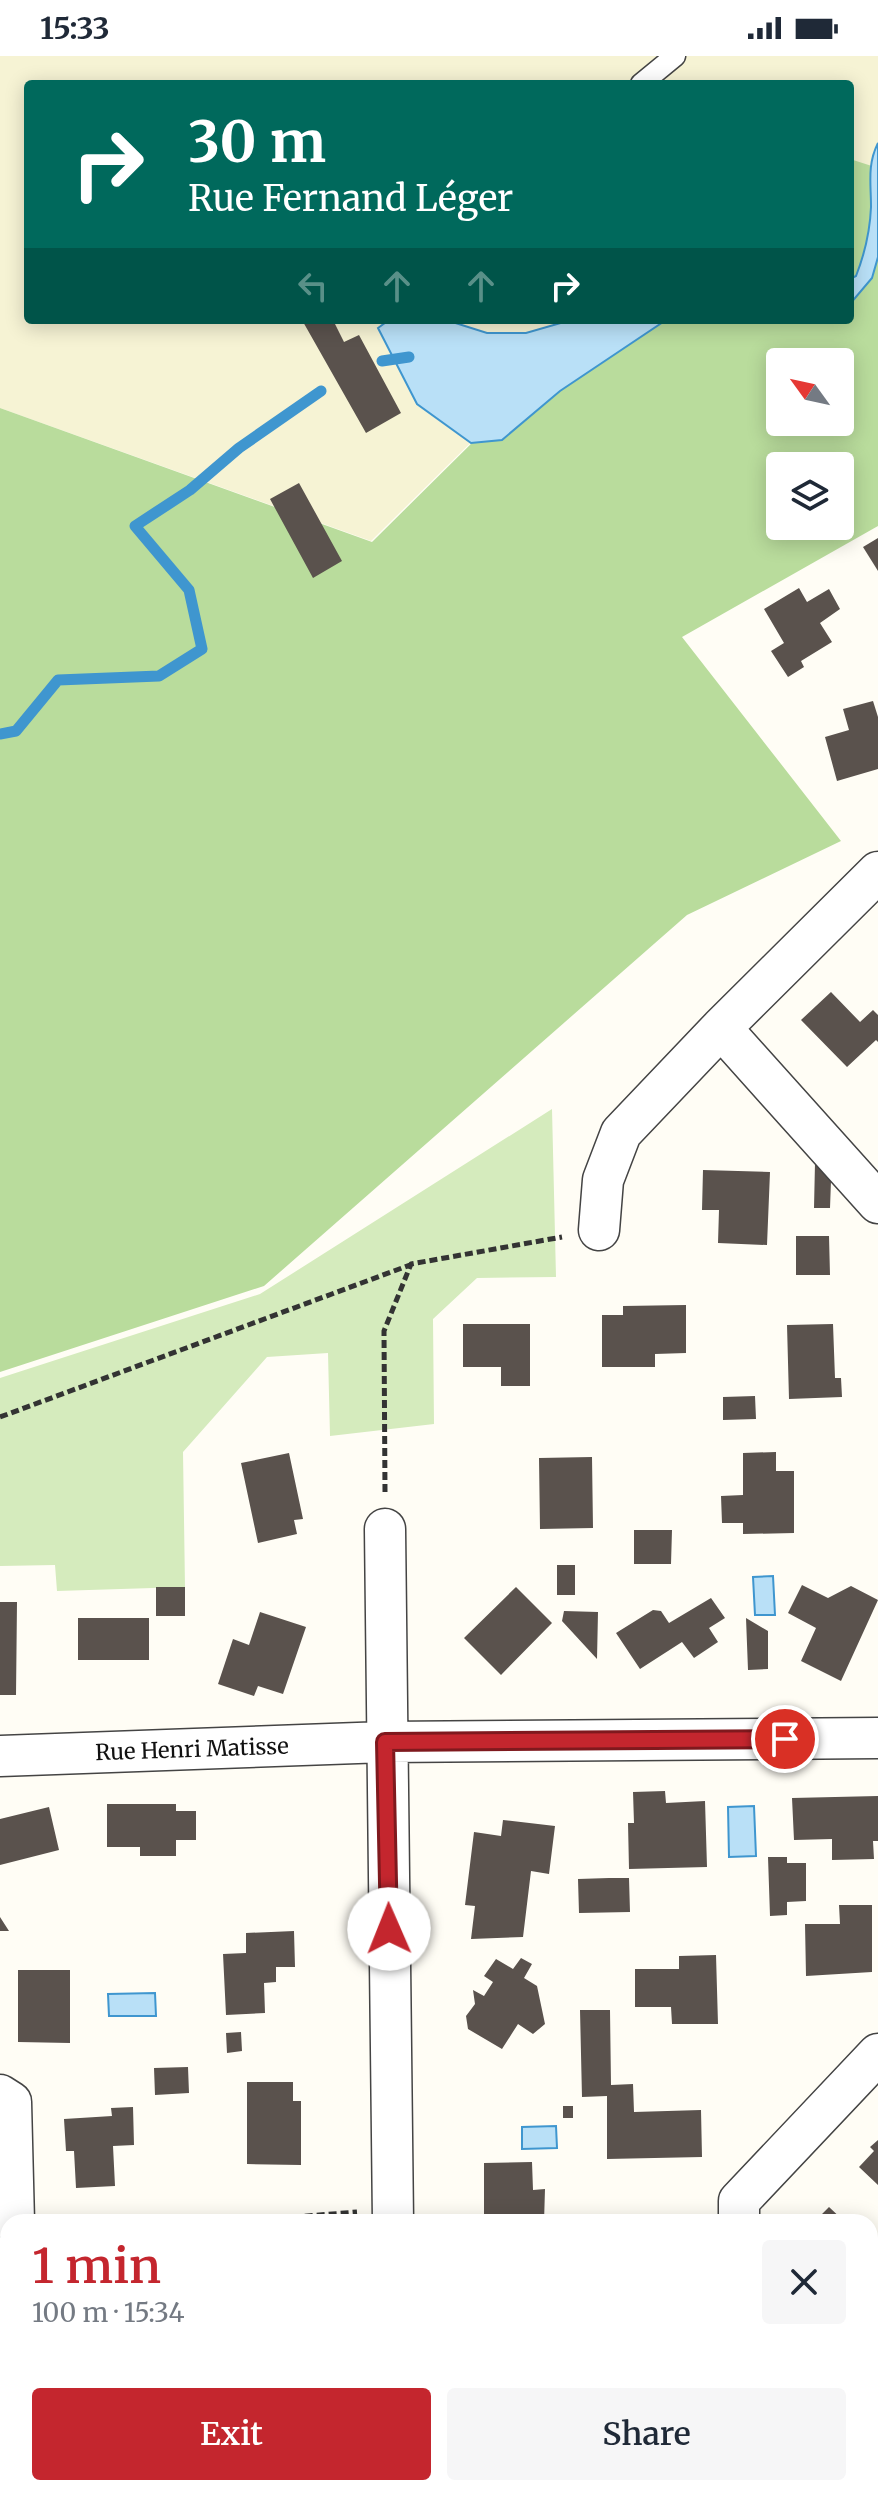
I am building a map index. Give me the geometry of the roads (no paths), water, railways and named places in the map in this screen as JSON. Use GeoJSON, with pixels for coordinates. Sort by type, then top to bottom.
{"type":"FeatureCollection","features":[{"type":"Feature","properties":{"kind":"street"},"geometry":{"type":"LineString","coordinates":[[599,1230],[603,1180],[621,1133],[721,1028],[878,872]]}},
{"type":"Feature","properties":{"kind":"street"},"geometry":{"type":"LineString","coordinates":[[721,1028],[878,1203]]}},
{"type":"Feature","properties":{"kind":"street"},"geometry":{"type":"LineString","coordinates":[[385,1529],[385,1742],[394,2214]]}},
{"type":"Feature","properties":{"kind":"street","name":"Rue Henri Matisse"},"geometry":{"type":"LineString","coordinates":[[0,1756],[385,1742],[878,1738]]}},
{"type":"Feature","properties":{"kind":"street"},"geometry":{"type":"LineString","coordinates":[[739,2214],[739,2201],[878,2054]]}},
{"type":"Feature","properties":{"kind":"street"},"geometry":{"type":"LineString","coordinates":[[0,2095],[11,2102],[14,2214]]}},
{"type":"Feature","properties":{"kind":"lane"},"geometry":{"type":"LineString","coordinates":[[646,80],[675,56]]}},
{"type":"Feature","properties":{"kind":"water"},"geometry":{"type":"Polygon","coordinates":[[[878,143],[878,257],[872,278],[854,299],[854,277],[868,234],[871,167],[878,143]]]}},
{"type":"Feature","properties":{"kind":"water"},"geometry":{"type":"Polygon","coordinates":[[[384,324],[459,324],[487,333],[526,333],[557,324],[660,324],[560,391],[502,440],[471,443],[417,404],[378,328],[384,324]]]}},
{"type":"Feature","properties":{"kind":"water"},"geometry":{"type":"Polygon","coordinates":[[[773,1576],[775,1615],[755,1615],[753,1577],[773,1576]]]}},
{"type":"Feature","properties":{"kind":"water"},"geometry":{"type":"Polygon","coordinates":[[[754,1806],[756,1856],[729,1857],[728,1807],[754,1806]]]}},
{"type":"Feature","properties":{"kind":"water"},"geometry":{"type":"Polygon","coordinates":[[[155,1993],[156,2016],[109,2016],[108,1994],[155,1993]]]}},
{"type":"Feature","properties":{"kind":"water"},"geometry":{"type":"Polygon","coordinates":[[[556,2126],[557,2148],[522,2149],[522,2127],[556,2126]]]}},
{"type":"Feature","properties":{"kind":"waterway"},"geometry":{"type":"LineString","coordinates":[[382,361],[409,357]]}},
{"type":"Feature","properties":{"kind":"waterway"},"geometry":{"type":"LineString","coordinates":[[0,734],[16,731],[58,680],[159,676],[202,649],[189,590],[135,526],[190,490],[239,448],[321,391]]}}]}
